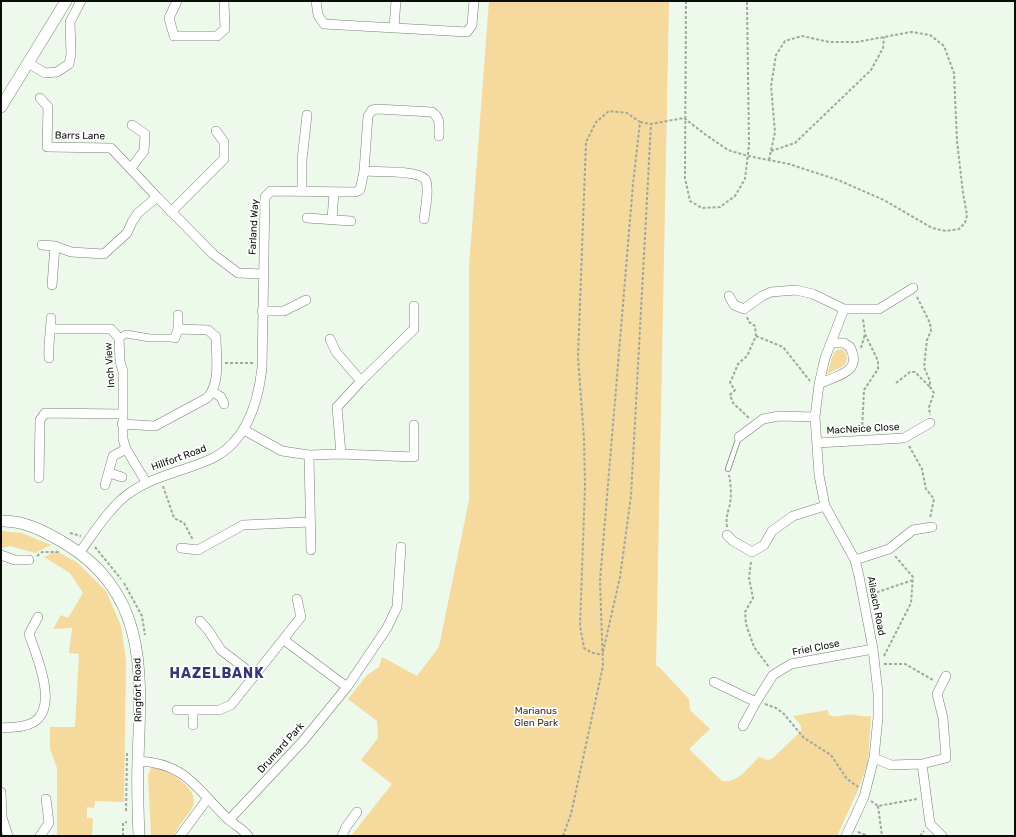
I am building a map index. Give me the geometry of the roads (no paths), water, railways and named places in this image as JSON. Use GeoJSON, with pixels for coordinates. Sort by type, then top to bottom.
{"type":"FeatureCollection","features":[{"type":"Feature","properties":{"kind":"street"},"geometry":{"type":"LineString","coordinates":[[1,107],[66,1]]}},
{"type":"Feature","properties":{"kind":"street"},"geometry":{"type":"LineString","coordinates":[[28,63],[45,72],[57,72],[68,64],[71,54],[70,22],[81,1]]}},
{"type":"Feature","properties":{"kind":"street"},"geometry":{"type":"LineString","coordinates":[[177,1],[170,18],[174,36],[195,37],[217,36],[225,29],[224,1]]}},
{"type":"Feature","properties":{"kind":"street"},"geometry":{"type":"LineString","coordinates":[[316,1],[318,15],[324,24],[467,32],[472,25],[474,1]]}},
{"type":"Feature","properties":{"kind":"street"},"geometry":{"type":"LineString","coordinates":[[394,27],[396,1]]}},
{"type":"Feature","properties":{"kind":"street","name":"Barrs Lane"},"geometry":{"type":"LineString","coordinates":[[40,98],[48,107],[47,147],[111,148],[213,254],[238,273],[263,274]]}},
{"type":"Feature","properties":{"kind":"street","name":"Farland Way"},"geometry":{"type":"LineString","coordinates":[[263,274],[265,197],[271,191],[355,192],[360,190],[364,171],[368,116],[372,110],[432,112],[439,120],[439,136]]}},
{"type":"Feature","properties":{"kind":"street"},"geometry":{"type":"LineString","coordinates":[[302,191],[301,174],[307,115]]}},
{"type":"Feature","properties":{"kind":"street"},"geometry":{"type":"LineString","coordinates":[[131,168],[144,151],[145,134],[132,125]]}},
{"type":"Feature","properties":{"kind":"street"},"geometry":{"type":"LineString","coordinates":[[171,212],[224,159],[224,142],[216,130]]}},
{"type":"Feature","properties":{"kind":"street"},"geometry":{"type":"LineString","coordinates":[[364,171],[408,173],[421,176],[425,179],[427,185],[424,219]]}},
{"type":"Feature","properties":{"kind":"street"},"geometry":{"type":"LineString","coordinates":[[332,219],[334,192]]}},
{"type":"Feature","properties":{"kind":"street"},"geometry":{"type":"LineString","coordinates":[[42,245],[55,246],[71,252],[104,254],[127,233],[138,213],[157,197]]}},
{"type":"Feature","properties":{"kind":"street"},"geometry":{"type":"LineString","coordinates":[[307,218],[351,221]]}},
{"type":"Feature","properties":{"kind":"street"},"geometry":{"type":"LineString","coordinates":[[52,286],[55,246]]}},
{"type":"Feature","properties":{"kind":"street","name":"Hillfort Road"},"geometry":{"type":"LineString","coordinates":[[80,552],[89,539],[129,493],[146,482],[214,458],[233,442],[244,430],[254,411],[260,390],[262,363],[263,274]]}},
{"type":"Feature","properties":{"kind":"street"},"geometry":{"type":"LineString","coordinates":[[729,296],[734,305],[744,309],[762,296],[771,292],[796,290],[813,294],[844,309],[862,310],[879,309],[913,288]]}},
{"type":"Feature","properties":{"kind":"street"},"geometry":{"type":"LineString","coordinates":[[262,311],[284,312],[306,300]]}},
{"type":"Feature","properties":{"kind":"street"},"geometry":{"type":"LineString","coordinates":[[341,454],[338,408],[361,381],[414,329],[414,306]]}},
{"type":"Feature","properties":{"kind":"street","name":"Aileach Road"},"geometry":{"type":"LineString","coordinates":[[844,309],[831,342],[819,384],[815,417],[819,474],[825,506],[855,560],[864,597],[873,649],[878,717],[874,758],[864,795],[846,836]]}},
{"type":"Feature","properties":{"kind":"street"},"geometry":{"type":"LineString","coordinates":[[176,333],[178,315]]}},
{"type":"Feature","properties":{"kind":"street"},"geometry":{"type":"LineString","coordinates":[[49,358],[48,339],[51,329],[51,318]]}},
{"type":"Feature","properties":{"kind":"street","name":"Inch View"},"geometry":{"type":"LineString","coordinates":[[51,329],[111,329],[119,338],[120,361],[123,372],[123,440],[126,449],[146,482]]}},
{"type":"Feature","properties":{"kind":"street"},"geometry":{"type":"LineString","coordinates":[[39,478],[40,420],[45,413],[122,419],[155,426],[207,398],[213,392],[216,363],[216,337],[208,330],[176,333],[150,338],[126,334],[119,338]]}},
{"type":"Feature","properties":{"kind":"street"},"geometry":{"type":"LineString","coordinates":[[330,339],[336,352],[361,381]]}},
{"type":"Feature","properties":{"kind":"street"},"geometry":{"type":"LineString","coordinates":[[819,384],[848,371],[854,364],[855,359],[850,347],[844,343],[831,342]]}},
{"type":"Feature","properties":{"kind":"street"},"geometry":{"type":"LineString","coordinates":[[213,392],[221,397],[224,404]]}},
{"type":"Feature","properties":{"kind":"street"},"geometry":{"type":"LineString","coordinates":[[739,437],[763,419],[779,416],[815,417]]}},
{"type":"Feature","properties":{"kind":"street","name":"MacNeice Close"},"geometry":{"type":"LineString","coordinates":[[817,443],[862,439],[904,438],[930,422]]}},
{"type":"Feature","properties":{"kind":"street"},"geometry":{"type":"LineString","coordinates":[[244,430],[282,451],[309,455],[341,454],[414,457],[414,425]]}},
{"type":"Feature","properties":{"kind":"street"},"geometry":{"type":"LineString","coordinates":[[106,485],[113,456],[126,449]]}},
{"type":"Feature","properties":{"kind":"street"},"geometry":{"type":"LineString","coordinates":[[309,455],[311,550]]}},
{"type":"Feature","properties":{"kind":"street"},"geometry":{"type":"LineString","coordinates":[[109,473],[122,476]]}},
{"type":"Feature","properties":{"kind":"street"},"geometry":{"type":"LineString","coordinates":[[727,535],[733,541],[752,552],[764,545],[772,531],[793,516],[825,506]]}},
{"type":"Feature","properties":{"kind":"street","name":"Ringfort Road"},"geometry":{"type":"LineString","coordinates":[[1,521],[32,526],[80,552],[108,579],[132,624],[139,659],[139,836]]}},
{"type":"Feature","properties":{"kind":"street"},"geometry":{"type":"LineString","coordinates":[[181,548],[198,550],[243,524],[310,522]]}},
{"type":"Feature","properties":{"kind":"street"},"geometry":{"type":"LineString","coordinates":[[855,560],[889,549],[913,530],[932,527]]}},
{"type":"Feature","properties":{"kind":"street","name":"Drumard Park"},"geometry":{"type":"LineString","coordinates":[[229,820],[303,741],[347,688],[387,628],[397,607],[401,547]]}},
{"type":"Feature","properties":{"kind":"street"},"geometry":{"type":"LineString","coordinates":[[1,555],[15,560],[29,560]]}},
{"type":"Feature","properties":{"kind":"street"},"geometry":{"type":"LineString","coordinates":[[177,710],[219,710],[231,705],[302,617],[297,599]]}},
{"type":"Feature","properties":{"kind":"street"},"geometry":{"type":"LineString","coordinates":[[1,728],[21,727],[34,722],[41,715],[43,710],[45,687],[29,634],[38,617]]}},
{"type":"Feature","properties":{"kind":"street"},"geometry":{"type":"LineString","coordinates":[[200,621],[208,630],[221,650],[255,676]]}},
{"type":"Feature","properties":{"kind":"street"},"geometry":{"type":"LineString","coordinates":[[284,640],[347,688]]}},
{"type":"Feature","properties":{"kind":"street","name":"Friel Close"},"geometry":{"type":"LineString","coordinates":[[743,726],[756,702],[775,674],[791,664],[873,649]]}},
{"type":"Feature","properties":{"kind":"street"},"geometry":{"type":"LineString","coordinates":[[874,758],[891,765],[922,764],[946,758],[943,718],[937,694],[940,685],[946,676]]}},
{"type":"Feature","properties":{"kind":"street"},"geometry":{"type":"LineString","coordinates":[[714,682],[756,702]]}},
{"type":"Feature","properties":{"kind":"street"},"geometry":{"type":"LineString","coordinates":[[193,710],[193,725]]}},
{"type":"Feature","properties":{"kind":"street"},"geometry":{"type":"LineString","coordinates":[[138,761],[173,768],[191,780],[229,820],[248,836]]}},
{"type":"Feature","properties":{"kind":"street"},"geometry":{"type":"LineString","coordinates":[[922,764],[930,824],[942,836]]}},
{"type":"Feature","properties":{"kind":"street"},"geometry":{"type":"LineString","coordinates":[[1,792],[2,818],[8,836]]}},
{"type":"Feature","properties":{"kind":"street"},"geometry":{"type":"LineString","coordinates":[[40,836],[49,824],[46,798]]}},
{"type":"Feature","properties":{"kind":"street"},"geometry":{"type":"LineString","coordinates":[[180,836],[208,798]]}},
{"type":"Feature","properties":{"kind":"street"},"geometry":{"type":"LineString","coordinates":[[342,836],[346,827],[357,812]]}},
{"type":"Feature","properties":{"kind":"lane"},"geometry":{"type":"LineString","coordinates":[[728,469],[739,437]]}},
{"type":"Feature","properties":{"kind":"district","name":"HAZELBANK"},"geometry":{"type":"Point","coordinates":[217,674]}},
{"type":"Feature","properties":{"kind":"park label","name":"Marianus Glen Park"},"geometry":{"type":"Point","coordinates":[536,716]}}]}
